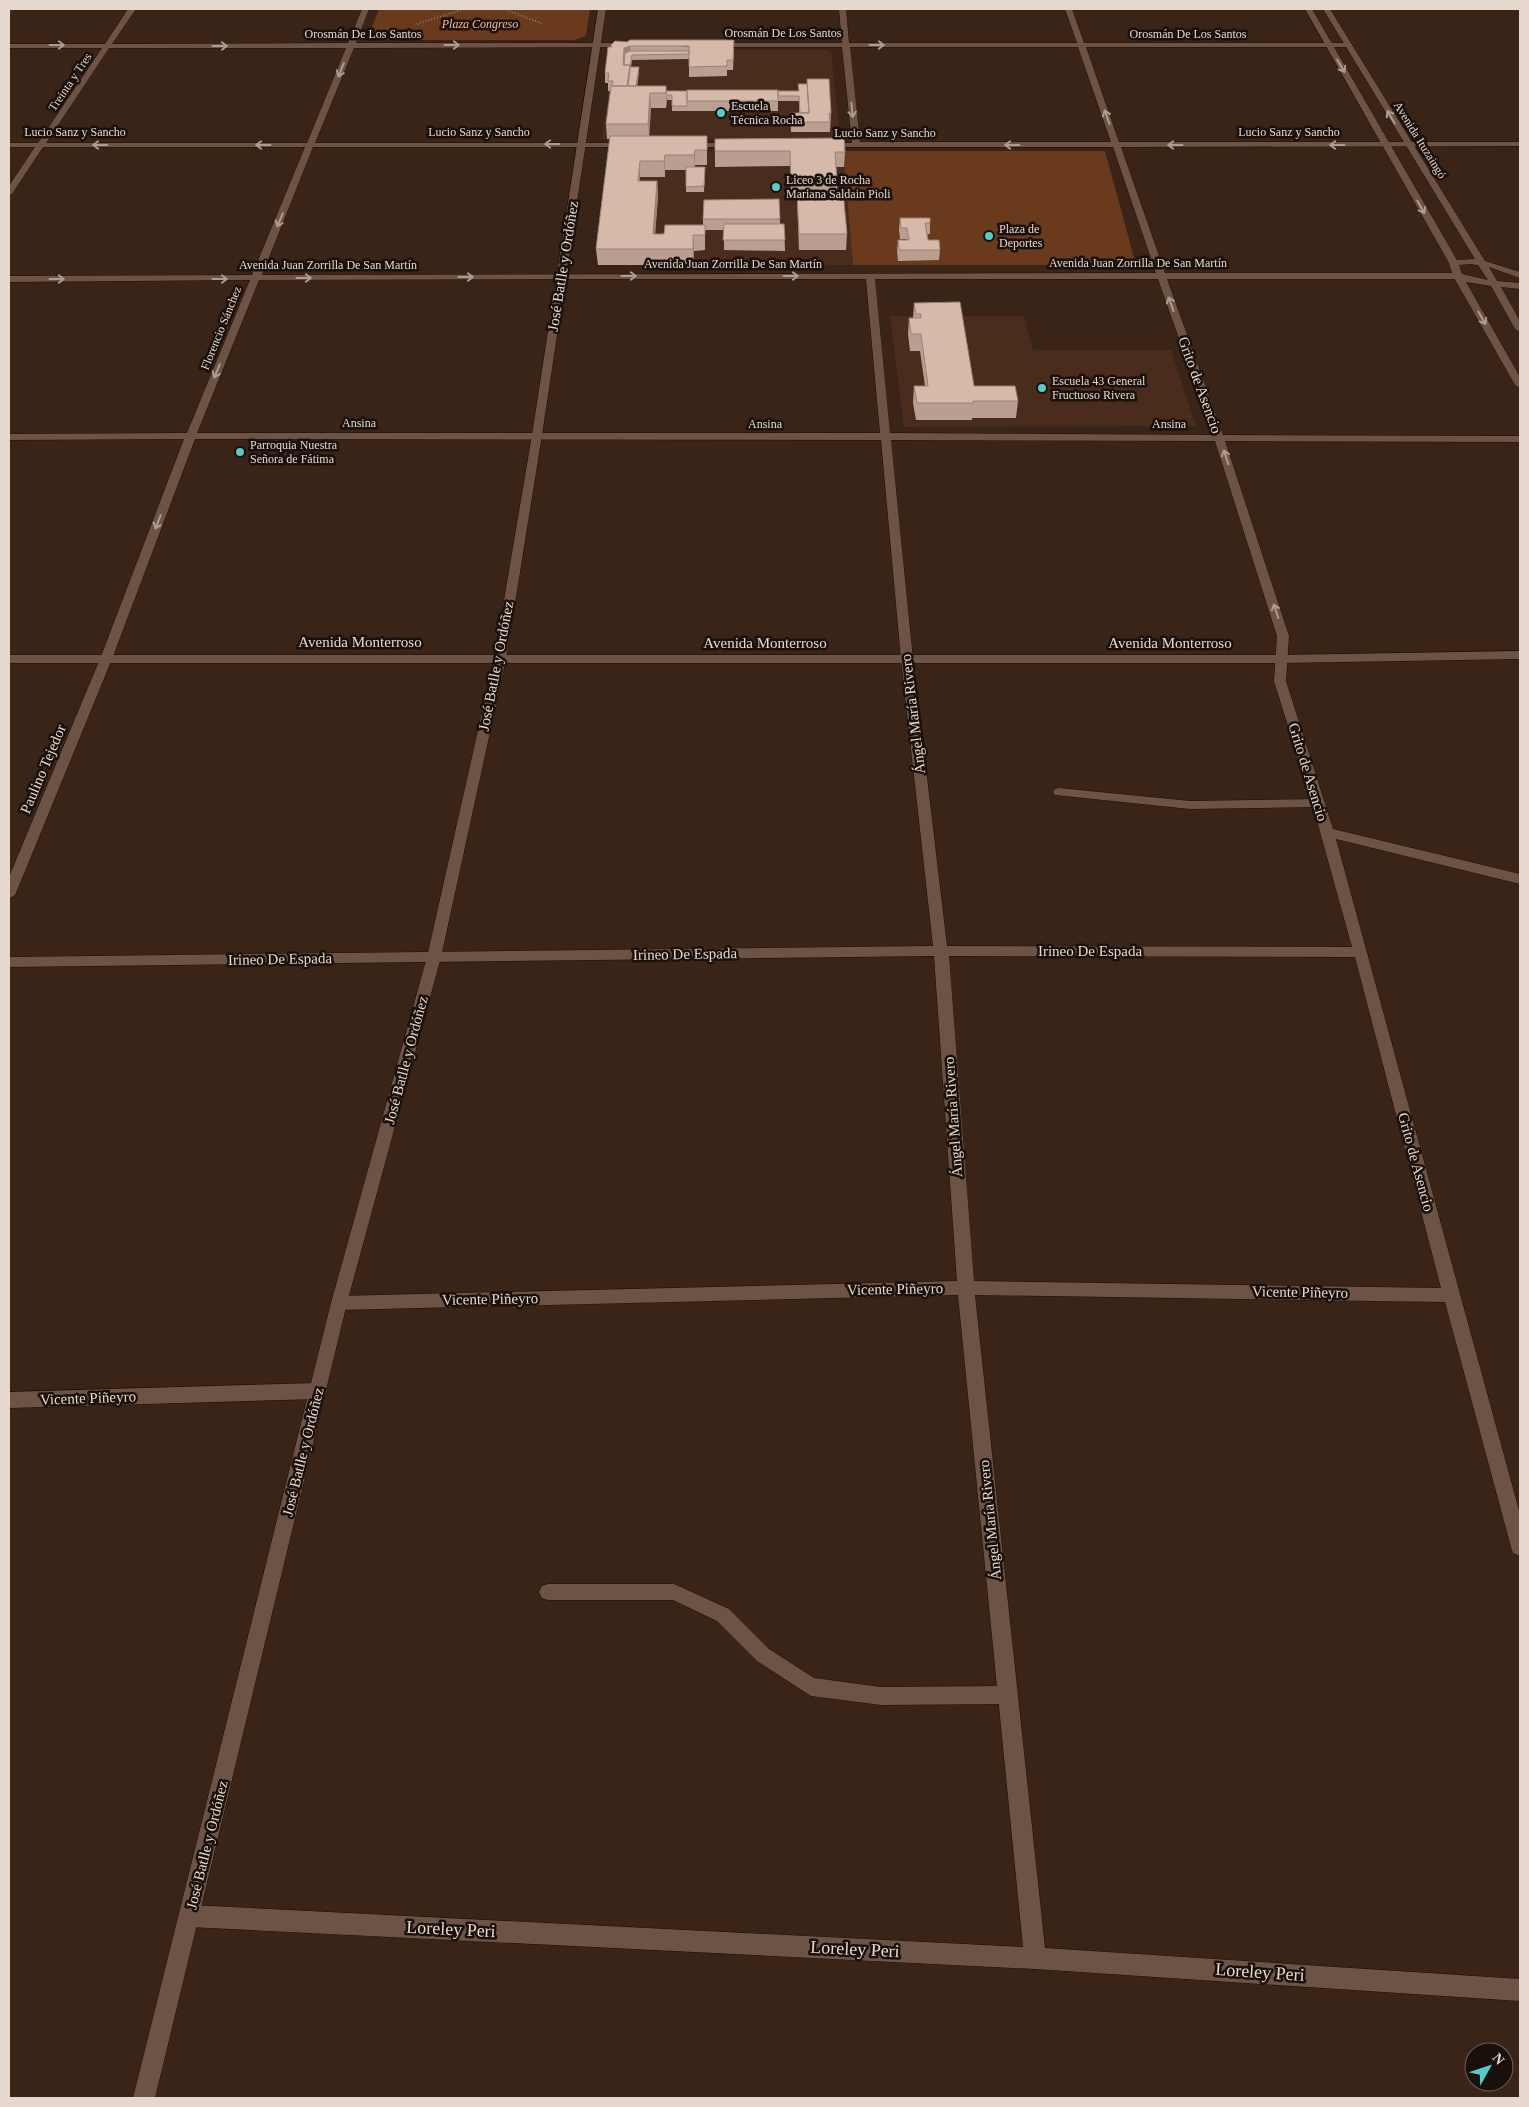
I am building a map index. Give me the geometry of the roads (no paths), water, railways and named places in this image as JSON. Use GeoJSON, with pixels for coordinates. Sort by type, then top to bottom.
{"type":"FeatureCollection","features":[{"type":"Feature","properties":{"kind":"street","name":"Treinta y Tres"},"geometry":{"type":"LineString","coordinates":[[9,192],[132,9]]}},
{"type":"Feature","properties":{"kind":"street","name":"Florencio Sánchez"},"geometry":{"type":"LineString","coordinates":[[106,659],[191,436],[255,278],[312,145],[366,9]]}},
{"type":"Feature","properties":{"kind":"street","name":"José Batlle y Ordóñez"},"geometry":{"type":"LineString","coordinates":[[144,2098],[339,1303],[434,957],[500,659],[583,144],[602,9]]}},
{"type":"Feature","properties":{"kind":"street"},"geometry":{"type":"LineString","coordinates":[[842,9],[856,145]]}},
{"type":"Feature","properties":{"kind":"street","name":"Grito de Asencio"},"geometry":{"type":"LineString","coordinates":[[1070,9],[1161,275],[1219,437],[1283,636],[1280,681],[1319,803],[1520,1547]]}},
{"type":"Feature","properties":{"kind":"street"},"geometry":{"type":"LineString","coordinates":[[1308,9],[1454,264],[1458,276],[1520,385]]}},
{"type":"Feature","properties":{"kind":"street","name":"Avenida Ituzaingó"},"geometry":{"type":"LineString","coordinates":[[1326,9],[1407,144],[1482,262],[1520,329]]}},
{"type":"Feature","properties":{"kind":"street","name":"Orosmán De Los Santos"},"geometry":{"type":"LineString","coordinates":[[9,46],[636,45]]}},
{"type":"Feature","properties":{"kind":"street","name":"Orosmán De Los Santos"},"geometry":{"type":"LineString","coordinates":[[706,45],[1347,45]]}},
{"type":"Feature","properties":{"kind":"street","name":"Lucio Sanz y Sancho"},"geometry":{"type":"LineString","coordinates":[[9,145],[641,144]]}},
{"type":"Feature","properties":{"kind":"street","name":"Lucio Sanz y Sancho"},"geometry":{"type":"LineString","coordinates":[[816,145],[1520,144]]}},
{"type":"Feature","properties":{"kind":"street"},"geometry":{"type":"LineString","coordinates":[[680,145],[739,145]]}},
{"type":"Feature","properties":{"kind":"street"},"geometry":{"type":"LineString","coordinates":[[1454,264],[1470,261],[1482,262],[1520,275]]}},
{"type":"Feature","properties":{"kind":"street","name":"Avenida Juan Zorrilla De San Martín"},"geometry":{"type":"LineString","coordinates":[[9,279],[562,276],[1458,276]]}},
{"type":"Feature","properties":{"kind":"street","name":"Ángel María Rivero"},"geometry":{"type":"LineString","coordinates":[[870,276],[884,437],[907,659],[941,951],[966,1288],[1035,1958]]}},
{"type":"Feature","properties":{"kind":"street"},"geometry":{"type":"LineString","coordinates":[[1458,276],[1476,282],[1520,286]]}},
{"type":"Feature","properties":{"kind":"street","name":"Ansina"},"geometry":{"type":"LineString","coordinates":[[9,437],[537,435],[1520,439]]}},
{"type":"Feature","properties":{"kind":"street","name":"Avenida Monterroso"},"geometry":{"type":"LineString","coordinates":[[9,659],[1281,659],[1520,655]]}},
{"type":"Feature","properties":{"kind":"street","name":"Paulino Tejedor"},"geometry":{"type":"LineString","coordinates":[[9,893],[106,659]]}},
{"type":"Feature","properties":{"kind":"street"},"geometry":{"type":"LineString","coordinates":[[1327,832],[1520,879]]}},
{"type":"Feature","properties":{"kind":"street","name":"Irineo De Espada"},"geometry":{"type":"LineString","coordinates":[[9,962],[941,951],[1360,952]]}},
{"type":"Feature","properties":{"kind":"street","name":"Vicente Piñeyro"},"geometry":{"type":"LineString","coordinates":[[339,1303],[966,1288],[1451,1294]]}},
{"type":"Feature","properties":{"kind":"street","name":"Vicente Piñeyro"},"geometry":{"type":"LineString","coordinates":[[9,1400],[318,1391]]}},
{"type":"Feature","properties":{"kind":"street","name":"Loreley Peri"},"geometry":{"type":"LineString","coordinates":[[190,1916],[1035,1958],[1520,1990]]}},
{"type":"Feature","properties":{"kind":"lane"},"geometry":{"type":"LineString","coordinates":[[1059,792],[1190,805],[1319,803]]}},
{"type":"Feature","properties":{"kind":"lane"},"geometry":{"type":"LineString","coordinates":[[548,1592],[674,1592],[723,1615],[762,1655],[811,1687],[881,1696],[1008,1695]]}},
{"type":"Feature","properties":{"kind":"place","name":"Escuela Técnica Rocha"},"geometry":{"type":"Point","coordinates":[721,113]}},
{"type":"Feature","properties":{"kind":"place","name":"Liceo 3 de Rocha Mariana Saldain Pioli"},"geometry":{"type":"Point","coordinates":[776,187]}},
{"type":"Feature","properties":{"kind":"place","name":"Plaza de Deportes"},"geometry":{"type":"Point","coordinates":[989,236]}},
{"type":"Feature","properties":{"kind":"place","name":"Escuela 43 General Fructuoso Rivera"},"geometry":{"type":"Point","coordinates":[1042,388]}},
{"type":"Feature","properties":{"kind":"place","name":"Parroquia Nuestra Señora de Fátima"},"geometry":{"type":"Point","coordinates":[240,452]}},
{"type":"Feature","properties":{"kind":"park label","name":"Plaza Congreso"},"geometry":{"type":"Point","coordinates":[480,24]}}]}
